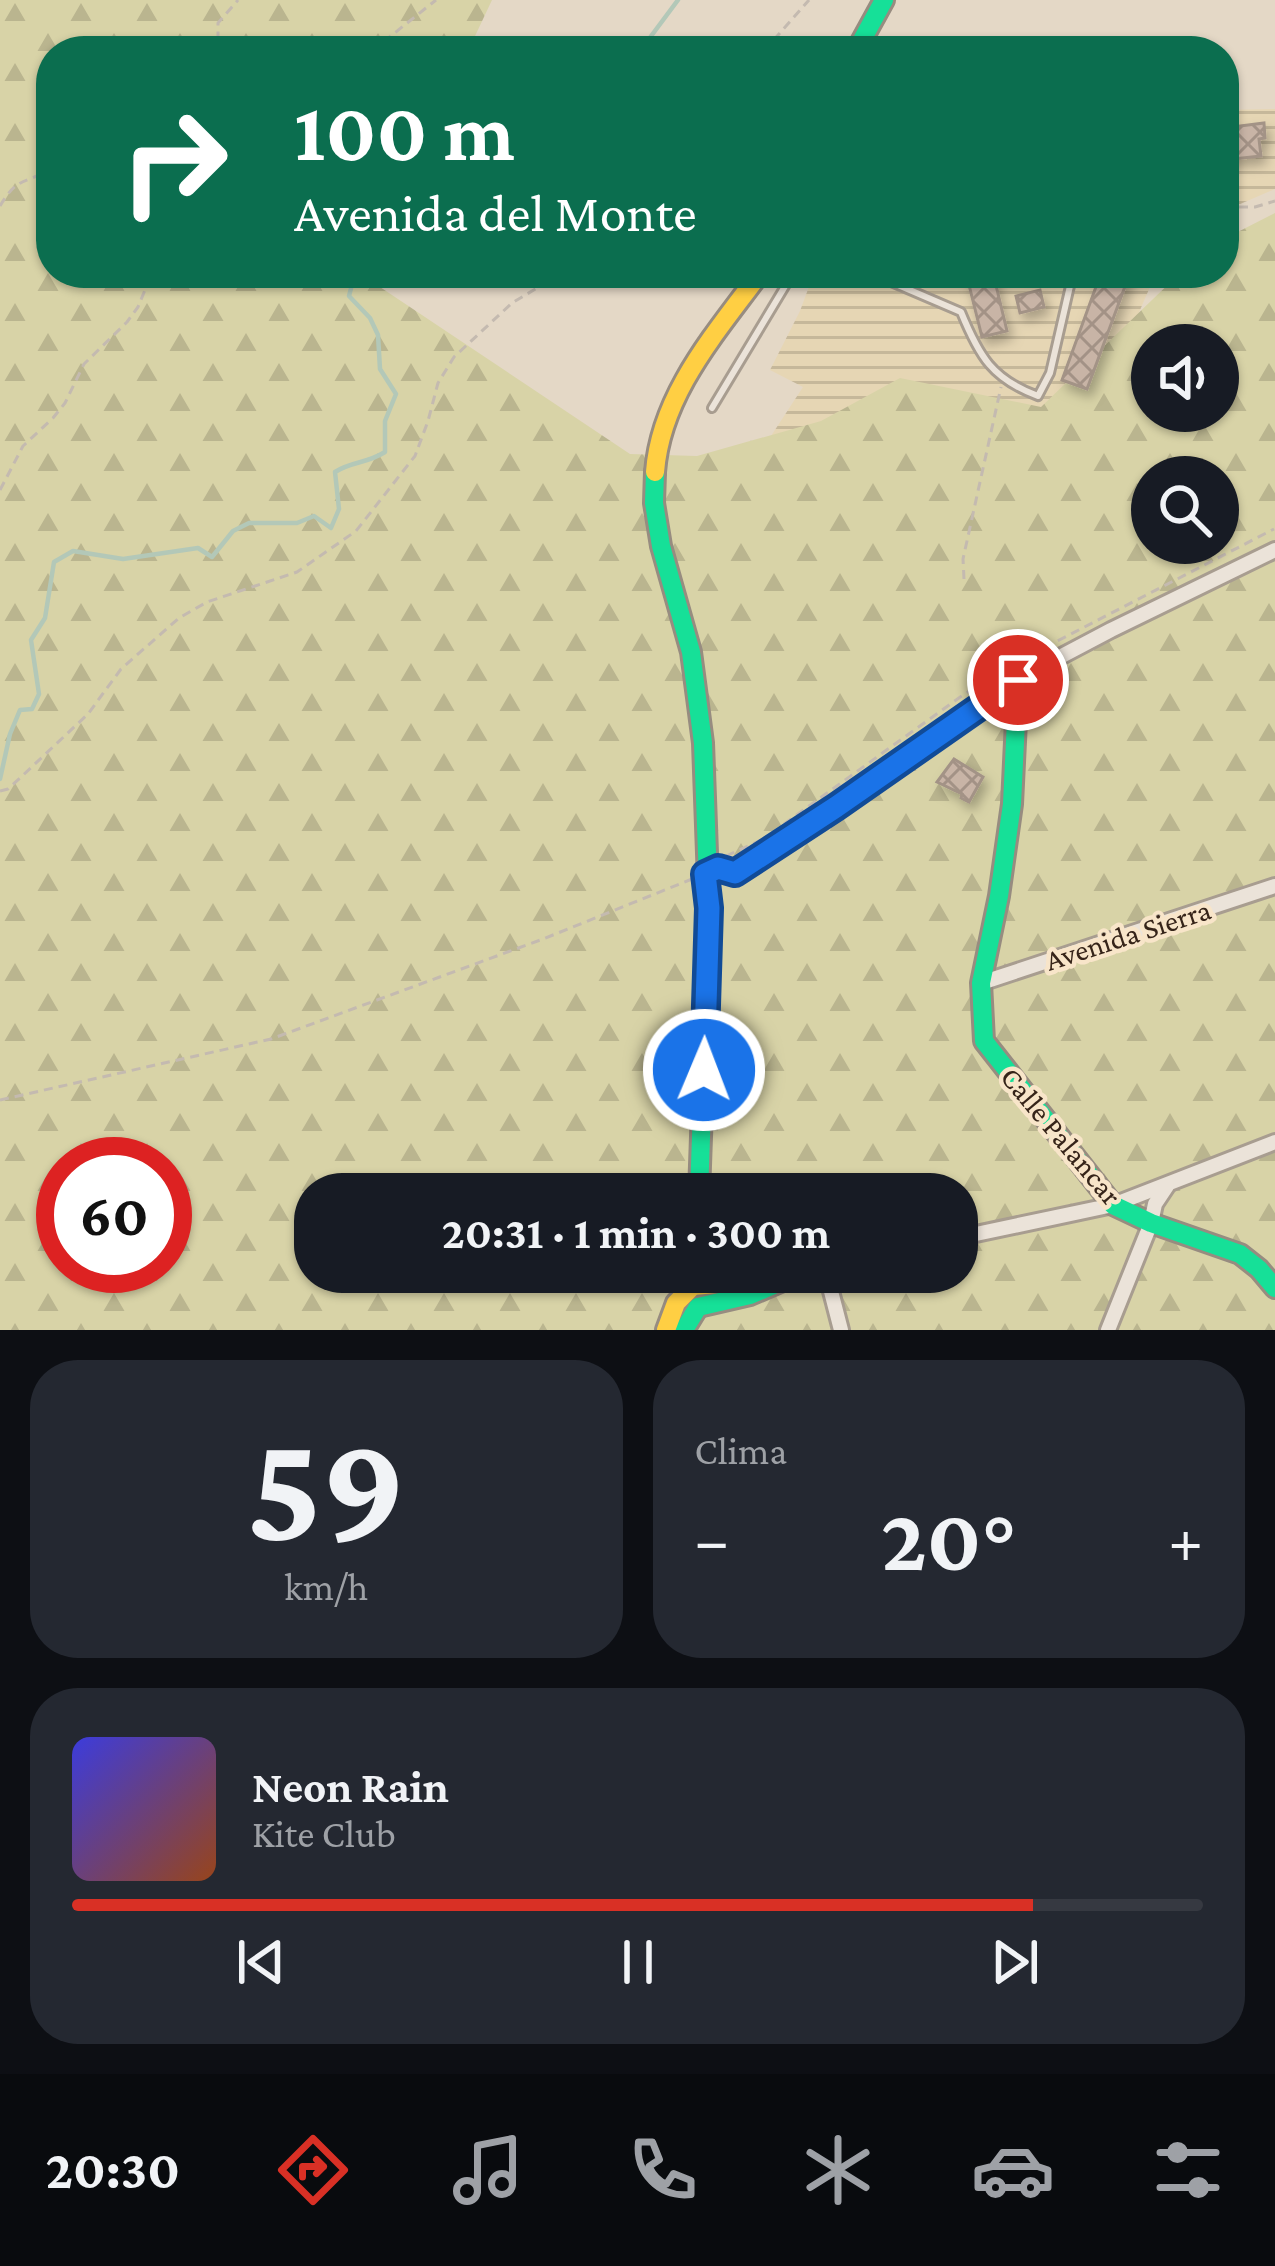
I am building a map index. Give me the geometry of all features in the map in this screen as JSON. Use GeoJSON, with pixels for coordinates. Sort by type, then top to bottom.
{"type":"FeatureCollection","features":[{"type":"Feature","properties":{"kind":"main road"},"geometry":{"type":"LineString","coordinates":[[864,36],[884,0]]}},
{"type":"Feature","properties":{"kind":"main road"},"geometry":{"type":"LineString","coordinates":[[697,1173],[709,908],[706,781],[693,659],[656,518],[655,454],[690,368],[749,288]]}},
{"type":"Feature","properties":{"kind":"main road","name":"Calle Palancar"},"geometry":{"type":"LineString","coordinates":[[1018,680],[1012,804],[981,983],[984,1041],[1113,1205],[1240,1254],[1275,1288]]}},
{"type":"Feature","properties":{"kind":"main road"},"geometry":{"type":"LineString","coordinates":[[695,1173],[693,1047],[699,907],[705,874]]}},
{"type":"Feature","properties":{"kind":"main road"},"geometry":{"type":"LineString","coordinates":[[667,1330],[692,1293]]}},
{"type":"Feature","properties":{"kind":"main road"},"geometry":{"type":"LineString","coordinates":[[684,1330],[696,1293]]}},
{"type":"Feature","properties":{"kind":"street"},"geometry":{"type":"LineString","coordinates":[[705,874],[718,868],[735,873],[1018,680],[1275,550]]}},
{"type":"Feature","properties":{"kind":"street","name":"Avenida Sierra"},"geometry":{"type":"LineString","coordinates":[[981,983],[1275,886]]}},
{"type":"Feature","properties":{"kind":"street"},"geometry":{"type":"LineString","coordinates":[[978,1234],[1113,1205],[1275,1142]]}},
{"type":"Feature","properties":{"kind":"street"},"geometry":{"type":"LineString","coordinates":[[1108,1330],[1155,1204],[1167,1186]]}},
{"type":"Feature","properties":{"kind":"street"},"geometry":{"type":"LineString","coordinates":[[831,1293],[841,1330]]}},
{"type":"Feature","properties":{"kind":"lane"},"geometry":{"type":"LineString","coordinates":[[712,408],[784,288]]}},
{"type":"Feature","properties":{"kind":"lane"},"geometry":{"type":"LineString","coordinates":[[905,288],[961,312],[978,353],[1004,379],[1038,396],[1050,373],[1070,288]]}},
{"type":"Feature","properties":{"kind":"path"},"geometry":{"type":"LineString","coordinates":[[218,36],[218,22],[238,0]]}},
{"type":"Feature","properties":{"kind":"path"},"geometry":{"type":"LineString","coordinates":[[391,36],[436,0]]}},
{"type":"Feature","properties":{"kind":"path"},"geometry":{"type":"LineString","coordinates":[[777,36],[809,0]]}},
{"type":"Feature","properties":{"kind":"path"},"geometry":{"type":"LineString","coordinates":[[0,206],[22,179],[36,176]]}},
{"type":"Feature","properties":{"kind":"path"},"geometry":{"type":"LineString","coordinates":[[1239,207],[1275,201]]}},
{"type":"Feature","properties":{"kind":"path"},"geometry":{"type":"LineString","coordinates":[[0,490],[23,446],[65,403],[84,364],[128,322],[146,288]]}},
{"type":"Feature","properties":{"kind":"path"},"geometry":{"type":"LineString","coordinates":[[0,791],[8,789],[88,714],[121,669],[179,618],[207,602],[297,572],[356,531],[416,456],[438,383],[454,357],[512,303],[537,288]]}},
{"type":"Feature","properties":{"kind":"path"},"geometry":{"type":"LineString","coordinates":[[964,579],[963,559],[1004,379]]}},
{"type":"Feature","properties":{"kind":"path"},"geometry":{"type":"LineString","coordinates":[[0,1100],[271,1039],[705,874]]}},
{"type":"Feature","properties":{"kind":"shaded area"},"geometry":{"type":"Polygon","coordinates":[[[1275,109],[1275,189],[1239,205],[1239,110],[1275,109]]]}},
{"type":"Feature","properties":{"kind":"shaded area"},"geometry":{"type":"Polygon","coordinates":[[[808,288],[1150,288],[1088,431],[758,456],[803,387],[770,370],[808,288]]]}},
{"type":"Feature","properties":{"kind":"green space"},"geometry":{"type":"Polygon","coordinates":[[[0,0],[492,0],[475,36],[36,36],[36,288],[381,288],[630,454],[697,456],[821,421],[900,378],[1041,407],[1164,288],[1239,288],[1239,231],[1275,213],[1275,1330],[0,1330],[0,0]]]}},
{"type":"Feature","properties":{"kind":"building"},"geometry":{"type":"Polygon","coordinates":[[[1264,123],[1261,156],[1239,158],[1239,126],[1264,123]]]}},
{"type":"Feature","properties":{"kind":"building"},"geometry":{"type":"Polygon","coordinates":[[[970,288],[997,288],[1007,331],[982,337],[970,288]]]}},
{"type":"Feature","properties":{"kind":"building"},"geometry":{"type":"Polygon","coordinates":[[[1096,288],[1124,288],[1087,389],[1062,380],[1096,288]]]}},
{"type":"Feature","properties":{"kind":"building"},"geometry":{"type":"Polygon","coordinates":[[[1040,290],[1044,307],[1020,313],[1016,296],[1040,290]]]}},
{"type":"Feature","properties":{"kind":"building"},"geometry":{"type":"Polygon","coordinates":[[[954,759],[983,777],[969,802],[937,782],[954,759]]]}},
{"type":"Feature","properties":{"kind":"waterway"},"geometry":{"type":"LineString","coordinates":[[651,36],[678,0]]}},
{"type":"Feature","properties":{"kind":"waterway"},"geometry":{"type":"LineString","coordinates":[[0,779],[20,710],[32,709],[39,694],[31,640],[45,618],[54,562],[73,551],[123,559],[198,548],[212,557],[233,531],[249,523],[297,523],[314,516],[331,528],[339,509],[335,472],[385,452],[385,421],[396,394],[380,369],[378,335],[370,318],[349,296],[351,288]]}},
{"type":"Feature","properties":{"kind":"traffic: fast"},"geometry":{"type":"LineString","coordinates":[[864,36],[884,0]]}},
{"type":"Feature","properties":{"kind":"traffic: fast"},"geometry":{"type":"LineString","coordinates":[[655,472],[661,546],[691,652],[703,743],[709,908],[700,1173]]}},
{"type":"Feature","properties":{"kind":"traffic: fast"},"geometry":{"type":"LineString","coordinates":[[1018,679],[1012,804],[981,983],[984,1041],[1113,1205],[1240,1254],[1275,1288]]}},
{"type":"Feature","properties":{"kind":"traffic: fast"},"geometry":{"type":"LineString","coordinates":[[698,1307],[755,1293]]}},
{"type":"Feature","properties":{"kind":"traffic: fast"},"geometry":{"type":"LineString","coordinates":[[684,1330],[698,1307]]}},
{"type":"Feature","properties":{"kind":"traffic: slow"},"geometry":{"type":"LineString","coordinates":[[655,472],[659,444],[679,391],[749,288]]}},
{"type":"Feature","properties":{"kind":"traffic: slow"},"geometry":{"type":"LineString","coordinates":[[666,1330],[676,1303],[686,1293]]}},
{"type":"Feature","properties":{"kind":"route"},"geometry":{"type":"LineString","coordinates":[[704,1070],[709,908],[705,874],[718,868],[735,873],[1018,680]]}}]}
